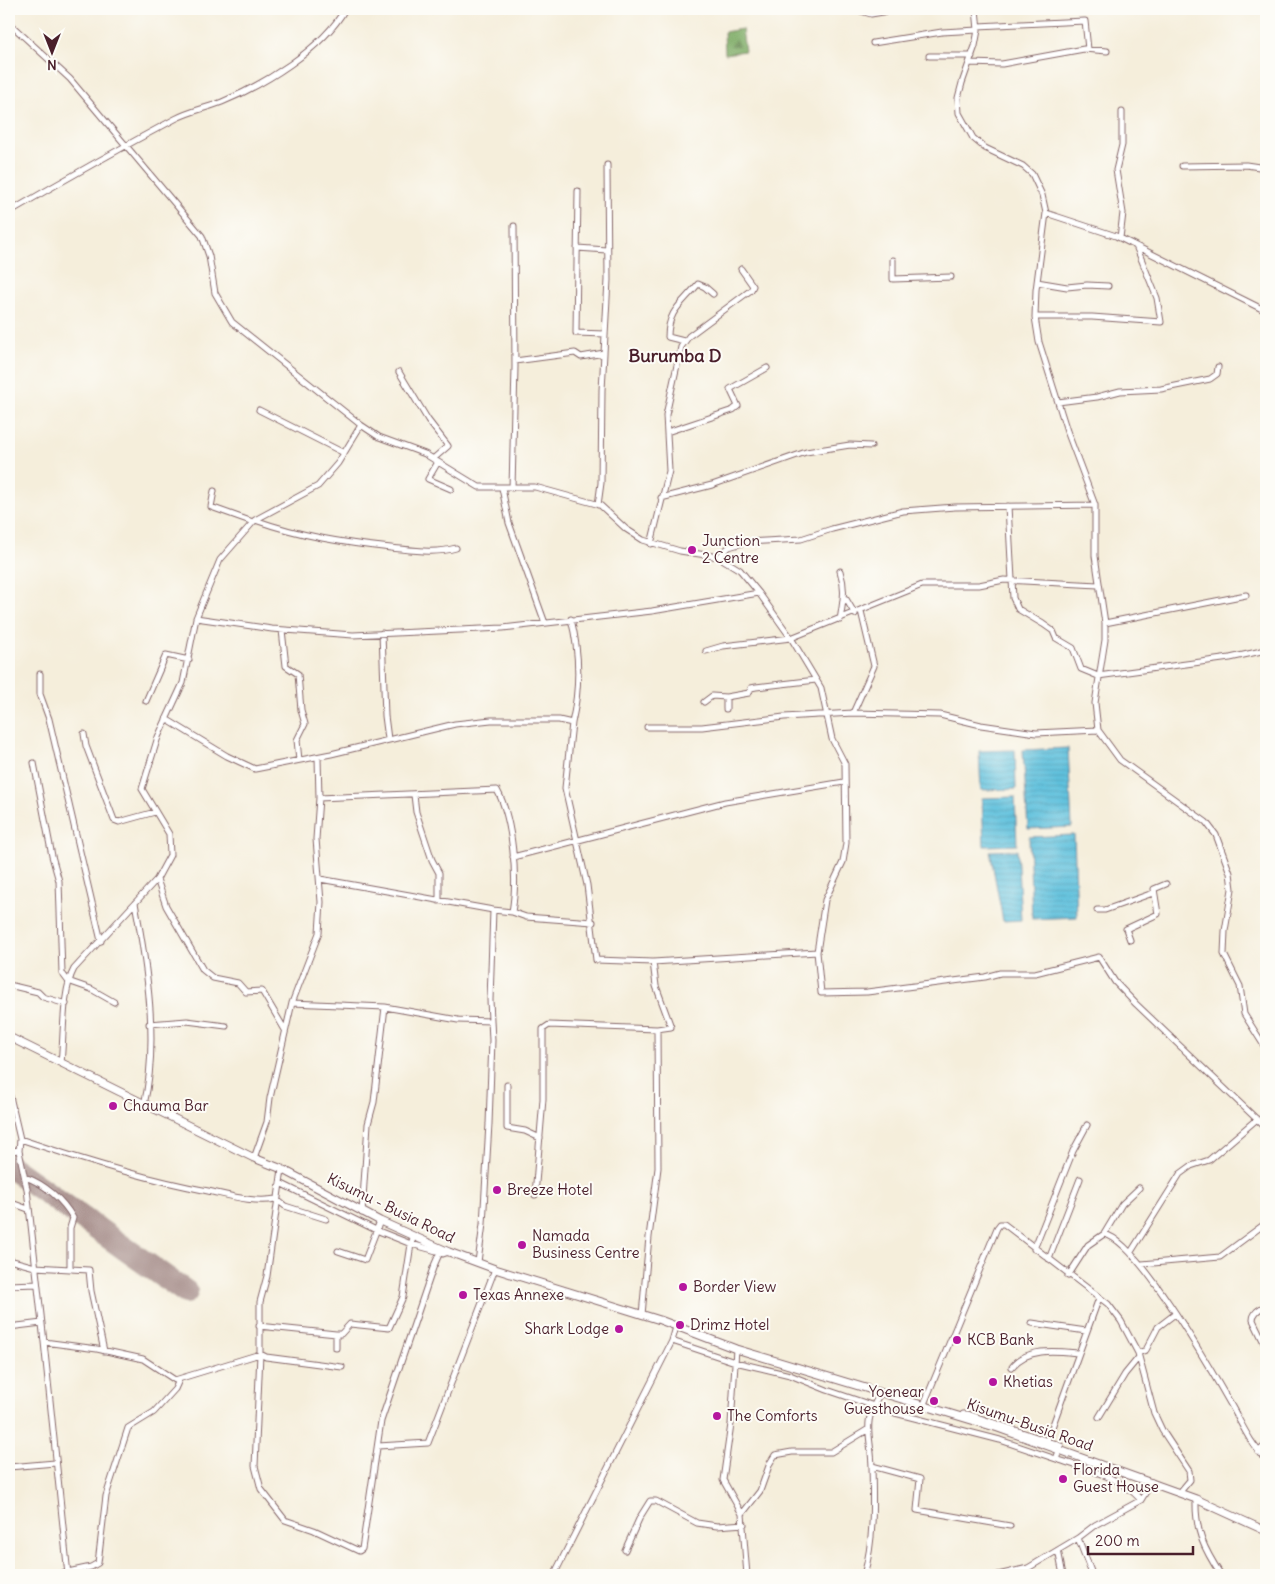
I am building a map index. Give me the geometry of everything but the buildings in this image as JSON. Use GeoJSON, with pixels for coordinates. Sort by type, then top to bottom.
{"type":"FeatureCollection","features":[{"type":"Feature","properties":{"kind":"highway","name":"Kisumu - Busia Road"},"geometry":{"type":"LineString","coordinates":[[9,1037],[144,1105],[254,1158],[282,1169],[380,1221],[449,1252],[495,1269],[642,1315],[736,1349],[780,1361]]}},
{"type":"Feature","properties":{"kind":"highway","name":"Kisumu-Busia Road"},"geometry":{"type":"LineString","coordinates":[[780,1361],[962,1416],[1060,1450],[1180,1492],[1266,1530]]}},
{"type":"Feature","properties":{"kind":"street"},"geometry":{"type":"LineString","coordinates":[[9,212],[124,145],[177,118],[234,96],[278,72],[314,45],[330,29],[345,9]]}},
{"type":"Feature","properties":{"kind":"street"},"geometry":{"type":"LineString","coordinates":[[854,9],[870,14],[901,9]]}},
{"type":"Feature","properties":{"kind":"street"},"geometry":{"type":"LineString","coordinates":[[976,9],[978,28],[972,56],[958,98],[959,113],[973,138],[985,148],[1023,166],[1032,174],[1042,195],[1046,213],[1037,282],[1035,317],[1039,342],[1067,432],[1095,505],[1095,556],[1104,623],[1104,640],[1095,703],[1098,730],[1120,760],[1206,822],[1216,835],[1230,873],[1232,889],[1225,931],[1224,954],[1240,986],[1244,1014],[1266,1049]]}},
{"type":"Feature","properties":{"kind":"street"},"geometry":{"type":"LineString","coordinates":[[873,43],[952,30],[1085,21],[1088,49]]}},
{"type":"Feature","properties":{"kind":"street"},"geometry":{"type":"LineString","coordinates":[[9,23],[70,78],[124,145],[202,236],[209,256],[215,293],[232,322],[362,425],[379,437],[414,449],[435,460],[479,487],[535,487],[598,505],[626,529],[651,544],[719,557],[740,570],[791,638],[821,688],[832,739],[843,758],[846,843],[843,862],[825,900],[817,952],[821,993],[867,992],[977,978],[1000,973],[1035,973],[1099,957],[1115,982],[1136,1004],[1266,1128]]}},
{"type":"Feature","properties":{"kind":"street"},"geometry":{"type":"LineString","coordinates":[[969,63],[1002,64],[1088,49],[1107,51]]}},
{"type":"Feature","properties":{"kind":"street"},"geometry":{"type":"LineString","coordinates":[[929,56],[972,56]]}},
{"type":"Feature","properties":{"kind":"street"},"geometry":{"type":"LineString","coordinates":[[1120,238],[1123,213],[1116,170],[1122,145],[1122,112]]}},
{"type":"Feature","properties":{"kind":"street"},"geometry":{"type":"LineString","coordinates":[[598,505],[601,484],[608,165]]}},
{"type":"Feature","properties":{"kind":"street"},"geometry":{"type":"LineString","coordinates":[[1182,166],[1246,165],[1266,168]]}},
{"type":"Feature","properties":{"kind":"street"},"geometry":{"type":"LineString","coordinates":[[578,191],[576,333],[605,334]]}},
{"type":"Feature","properties":{"kind":"street"},"geometry":{"type":"LineString","coordinates":[[1046,213],[1062,216],[1120,238],[1266,311]]}},
{"type":"Feature","properties":{"kind":"street"},"geometry":{"type":"LineString","coordinates":[[512,488],[516,361],[514,226]]}},
{"type":"Feature","properties":{"kind":"street"},"geometry":{"type":"LineString","coordinates":[[1035,317],[1092,317],[1161,322],[1156,298],[1136,246]]}},
{"type":"Feature","properties":{"kind":"street"},"geometry":{"type":"LineString","coordinates":[[577,248],[607,250]]}},
{"type":"Feature","properties":{"kind":"street"},"geometry":{"type":"LineString","coordinates":[[892,260],[893,279],[951,277]]}},
{"type":"Feature","properties":{"kind":"street"},"geometry":{"type":"LineString","coordinates":[[651,544],[668,471],[668,407],[681,347],[684,341],[751,290],[753,286],[740,269]]}},
{"type":"Feature","properties":{"kind":"street"},"geometry":{"type":"LineString","coordinates":[[1037,282],[1067,288],[1086,284],[1108,286]]}},
{"type":"Feature","properties":{"kind":"street"},"geometry":{"type":"LineString","coordinates":[[684,341],[668,338],[668,322],[674,310],[698,284],[713,294]]}},
{"type":"Feature","properties":{"kind":"street"},"geometry":{"type":"LineString","coordinates":[[516,361],[575,353],[582,357],[604,353]]}},
{"type":"Feature","properties":{"kind":"street"},"geometry":{"type":"LineString","coordinates":[[1058,402],[1097,397],[1120,391],[1161,389],[1210,379],[1218,374],[1218,367]]}},
{"type":"Feature","properties":{"kind":"street"},"geometry":{"type":"LineString","coordinates":[[667,432],[733,410],[738,406],[730,389],[767,368]]}},
{"type":"Feature","properties":{"kind":"street"},"geometry":{"type":"LineString","coordinates":[[400,372],[428,420],[448,446],[435,460],[428,479],[450,489]]}},
{"type":"Feature","properties":{"kind":"street"},"geometry":{"type":"LineString","coordinates":[[259,410],[344,452]]}},
{"type":"Feature","properties":{"kind":"street"},"geometry":{"type":"LineString","coordinates":[[61,1063],[68,981],[74,969],[157,879],[170,855],[170,844],[166,826],[155,812],[142,789],[158,737],[180,689],[196,618],[220,560],[254,521],[318,486],[329,476],[362,425]]}},
{"type":"Feature","properties":{"kind":"street"},"geometry":{"type":"LineString","coordinates":[[662,498],[712,485],[806,452],[850,444],[871,446]]}},
{"type":"Feature","properties":{"kind":"street"},"geometry":{"type":"LineString","coordinates":[[502,488],[510,523],[545,623]]}},
{"type":"Feature","properties":{"kind":"street"},"geometry":{"type":"LineString","coordinates":[[214,491],[211,507],[301,535],[340,542],[414,550],[456,548]]}},
{"type":"Feature","properties":{"kind":"street"},"geometry":{"type":"LineString","coordinates":[[719,557],[729,547],[746,542],[801,539],[832,528],[878,518],[891,512],[1008,506],[1095,505]]}},
{"type":"Feature","properties":{"kind":"street"},"geometry":{"type":"LineString","coordinates":[[1008,506],[1013,598],[1018,609],[1043,624],[1052,631],[1056,638],[1073,648],[1081,669],[1098,676],[1230,658],[1266,650]]}},
{"type":"Feature","properties":{"kind":"street"},"geometry":{"type":"LineString","coordinates":[[840,571],[845,594],[840,620]]}},
{"type":"Feature","properties":{"kind":"street"},"geometry":{"type":"LineString","coordinates":[[706,651],[723,646],[791,638],[840,620],[922,585],[972,585],[1013,580],[1098,585]]}},
{"type":"Feature","properties":{"kind":"street"},"geometry":{"type":"LineString","coordinates":[[196,618],[282,630],[353,635],[504,628],[571,619],[652,612],[758,593]]}},
{"type":"Feature","properties":{"kind":"street"},"geometry":{"type":"LineString","coordinates":[[845,594],[854,614]]}},
{"type":"Feature","properties":{"kind":"street"},"geometry":{"type":"LineString","coordinates":[[1104,623],[1194,607],[1246,595]]}},
{"type":"Feature","properties":{"kind":"street"},"geometry":{"type":"LineString","coordinates":[[853,713],[874,666],[861,610]]}},
{"type":"Feature","properties":{"kind":"street"},"geometry":{"type":"LineString","coordinates":[[571,619],[578,661],[578,694],[572,723],[565,788],[578,841],[593,922],[596,960],[653,962],[817,952]]}},
{"type":"Feature","properties":{"kind":"street"},"geometry":{"type":"LineString","coordinates":[[282,630],[286,666],[298,674],[301,710],[305,719],[304,728],[297,740],[299,760]]}},
{"type":"Feature","properties":{"kind":"street"},"geometry":{"type":"LineString","coordinates":[[382,633],[385,716],[388,739]]}},
{"type":"Feature","properties":{"kind":"street"},"geometry":{"type":"LineString","coordinates":[[146,701],[166,656],[188,660]]}},
{"type":"Feature","properties":{"kind":"street"},"geometry":{"type":"LineString","coordinates":[[40,674],[40,694],[48,719],[100,941]]}},
{"type":"Feature","properties":{"kind":"street"},"geometry":{"type":"LineString","coordinates":[[704,702],[712,696],[726,697],[749,694],[751,688],[756,686],[816,680]]}},
{"type":"Feature","properties":{"kind":"street"},"geometry":{"type":"LineString","coordinates":[[726,697],[726,709]]}},
{"type":"Feature","properties":{"kind":"street"},"geometry":{"type":"LineString","coordinates":[[647,727],[702,727],[853,713],[940,715],[981,725],[1036,732],[1098,730]]}},
{"type":"Feature","properties":{"kind":"street"},"geometry":{"type":"LineString","coordinates":[[166,719],[253,769],[456,724],[491,720],[559,720],[572,723]]}},
{"type":"Feature","properties":{"kind":"street"},"geometry":{"type":"LineString","coordinates":[[84,734],[86,746],[114,820],[119,822],[155,812]]}},
{"type":"Feature","properties":{"kind":"street"},"geometry":{"type":"LineString","coordinates":[[254,1158],[267,1122],[292,1003],[319,933],[321,919],[320,879],[316,839],[318,756]]}},
{"type":"Feature","properties":{"kind":"street"},"geometry":{"type":"LineString","coordinates":[[34,764],[52,856],[59,881],[62,973],[68,981],[91,989],[114,1002]]}},
{"type":"Feature","properties":{"kind":"street"},"geometry":{"type":"LineString","coordinates":[[513,857],[725,802],[844,782]]}},
{"type":"Feature","properties":{"kind":"street"},"geometry":{"type":"LineString","coordinates":[[318,798],[497,790],[502,801],[513,857],[512,912]]}},
{"type":"Feature","properties":{"kind":"street"},"geometry":{"type":"LineString","coordinates":[[414,795],[416,812],[432,860],[440,873],[439,901]]}},
{"type":"Feature","properties":{"kind":"street"},"geometry":{"type":"LineString","coordinates":[[157,879],[166,906],[203,970],[213,978],[238,984],[246,992],[262,992],[285,1030]]}},
{"type":"Feature","properties":{"kind":"street"},"geometry":{"type":"LineString","coordinates":[[320,879],[439,901],[512,912],[526,917],[593,922]]}},
{"type":"Feature","properties":{"kind":"street"},"geometry":{"type":"LineString","coordinates":[[1097,910],[1105,910],[1153,893],[1154,889],[1166,884]]}},
{"type":"Feature","properties":{"kind":"street"},"geometry":{"type":"LineString","coordinates":[[1130,940],[1126,929],[1158,914],[1153,893]]}},
{"type":"Feature","properties":{"kind":"street"},"geometry":{"type":"LineString","coordinates":[[135,904],[147,974],[149,1083],[144,1105]]}},
{"type":"Feature","properties":{"kind":"street"},"geometry":{"type":"LineString","coordinates":[[478,1262],[483,1224],[489,1132],[493,910]]}},
{"type":"Feature","properties":{"kind":"street"},"geometry":{"type":"LineString","coordinates":[[535,1195],[540,1138],[544,1027],[657,1029],[672,1027],[656,986],[653,962]]}},
{"type":"Feature","properties":{"kind":"street"},"geometry":{"type":"LineString","coordinates":[[9,986],[38,992],[43,997],[66,1004]]}},
{"type":"Feature","properties":{"kind":"street"},"geometry":{"type":"LineString","coordinates":[[292,1003],[385,1007],[458,1020],[491,1021]]}},
{"type":"Feature","properties":{"kind":"street"},"geometry":{"type":"LineString","coordinates":[[362,1212],[368,1124],[374,1102],[385,1007]]}},
{"type":"Feature","properties":{"kind":"street"},"geometry":{"type":"LineString","coordinates":[[149,1024],[187,1021],[226,1026]]}},
{"type":"Feature","properties":{"kind":"street"},"geometry":{"type":"LineString","coordinates":[[642,1315],[658,1168],[657,1029]]}},
{"type":"Feature","properties":{"kind":"street"},"geometry":{"type":"LineString","coordinates":[[507,1085],[507,1128],[525,1131],[540,1138]]}},
{"type":"Feature","properties":{"kind":"street"},"geometry":{"type":"LineString","coordinates":[[9,1092],[20,1139],[19,1149],[25,1178],[68,1573]]}},
{"type":"Feature","properties":{"kind":"street"},"geometry":{"type":"LineString","coordinates":[[1131,1252],[1180,1174],[1191,1166],[1209,1160],[1257,1119]]}},
{"type":"Feature","properties":{"kind":"street"},"geometry":{"type":"LineString","coordinates":[[1034,1249],[1073,1151],[1087,1125]]}},
{"type":"Feature","properties":{"kind":"street"},"geometry":{"type":"LineString","coordinates":[[20,1139],[65,1155],[152,1180],[253,1200],[276,1199],[285,1206],[326,1220]]}},
{"type":"Feature","properties":{"kind":"street"},"geometry":{"type":"LineString","coordinates":[[9,1153],[19,1149]]}},
{"type":"Feature","properties":{"kind":"street"},"geometry":{"type":"LineString","coordinates":[[282,1169],[276,1199],[267,1276],[260,1302],[260,1354],[255,1474],[268,1499],[285,1520],[314,1530],[355,1550],[360,1550],[384,1411],[423,1294],[440,1252]]}},
{"type":"Feature","properties":{"kind":"street"},"geometry":{"type":"LineString","coordinates":[[25,1178],[38,1184],[65,1204],[73,1218],[70,1228],[70,1268]]}},
{"type":"Feature","properties":{"kind":"street"},"geometry":{"type":"LineString","coordinates":[[1049,1259],[1080,1179]]}},
{"type":"Feature","properties":{"kind":"street"},"geometry":{"type":"LineString","coordinates":[[280,1183],[376,1230],[443,1254],[449,1252]]}},
{"type":"Feature","properties":{"kind":"street"},"geometry":{"type":"LineString","coordinates":[[1068,1276],[1088,1245],[1104,1234],[1122,1204],[1139,1188]]}},
{"type":"Feature","properties":{"kind":"street"},"geometry":{"type":"LineString","coordinates":[[9,1202],[28,1209]]}},
{"type":"Feature","properties":{"kind":"street"},"geometry":{"type":"LineString","coordinates":[[338,1251],[365,1260],[380,1221]]}},
{"type":"Feature","properties":{"kind":"street"},"geometry":{"type":"LineString","coordinates":[[1142,1264],[1220,1256],[1266,1223]]}},
{"type":"Feature","properties":{"kind":"street"},"geometry":{"type":"LineString","coordinates":[[924,1404],[1000,1224],[1004,1224],[1068,1276],[1108,1304],[1121,1321],[1139,1355],[1154,1412],[1162,1430],[1189,1471],[1190,1480],[1180,1492]]}},
{"type":"Feature","properties":{"kind":"street"},"geometry":{"type":"LineString","coordinates":[[1104,1234],[1131,1252],[1142,1264],[1199,1349],[1258,1452],[1266,1460]]}},
{"type":"Feature","properties":{"kind":"street"},"geometry":{"type":"LineString","coordinates":[[259,1326],[336,1334],[341,1334],[350,1324],[389,1328],[403,1297],[411,1244],[414,1236]]}},
{"type":"Feature","properties":{"kind":"street"},"geometry":{"type":"LineString","coordinates":[[9,1260],[35,1267],[89,1270],[91,1291],[104,1351]]}},
{"type":"Feature","properties":{"kind":"street"},"geometry":{"type":"LineString","coordinates":[[378,1446],[428,1443],[495,1269]]}},
{"type":"Feature","properties":{"kind":"street"},"geometry":{"type":"LineString","coordinates":[[9,1285],[36,1284]]}},
{"type":"Feature","properties":{"kind":"street"},"geometry":{"type":"LineString","coordinates":[[1047,1441],[1099,1298]]}},
{"type":"Feature","properties":{"kind":"street"},"geometry":{"type":"LineString","coordinates":[[1266,1305],[1253,1315],[1253,1320],[1266,1347]]}},
{"type":"Feature","properties":{"kind":"street"},"geometry":{"type":"LineString","coordinates":[[1099,1417],[1125,1374],[1139,1355],[1146,1350],[1158,1327],[1175,1314]]}},
{"type":"Feature","properties":{"kind":"street"},"geometry":{"type":"LineString","coordinates":[[9,1327],[42,1323]]}},
{"type":"Feature","properties":{"kind":"street"},"geometry":{"type":"LineString","coordinates":[[1032,1323],[1086,1331]]}},
{"type":"Feature","properties":{"kind":"street"},"geometry":{"type":"LineString","coordinates":[[554,1575],[672,1341],[676,1327]]}},
{"type":"Feature","properties":{"kind":"street"},"geometry":{"type":"LineString","coordinates":[[336,1334],[336,1348]]}},
{"type":"Feature","properties":{"kind":"street"},"geometry":{"type":"LineString","coordinates":[[672,1341],[735,1362],[764,1367],[790,1375],[872,1406],[1000,1440],[1109,1478],[1130,1488],[1141,1500]]}},
{"type":"Feature","properties":{"kind":"street"},"geometry":{"type":"LineString","coordinates":[[44,1342],[104,1351],[148,1361],[172,1380],[179,1380],[260,1354],[266,1357],[342,1366]]}},
{"type":"Feature","properties":{"kind":"street"},"geometry":{"type":"LineString","coordinates":[[736,1349],[732,1424],[723,1480],[742,1514],[747,1575]]}},
{"type":"Feature","properties":{"kind":"street"},"geometry":{"type":"LineString","coordinates":[[1012,1366],[1018,1358],[1041,1352],[1078,1354]]}},
{"type":"Feature","properties":{"kind":"street"},"geometry":{"type":"LineString","coordinates":[[54,1575],[92,1568],[98,1563],[106,1496],[128,1428],[154,1412],[175,1388],[179,1380]]}},
{"type":"Feature","properties":{"kind":"street"},"geometry":{"type":"LineString","coordinates":[[864,1575],[871,1548],[872,1466],[868,1422],[872,1406],[881,1392]]}},
{"type":"Feature","properties":{"kind":"street"},"geometry":{"type":"LineString","coordinates":[[962,1416],[963,1414],[968,1414],[1060,1446],[1056,1459]]}},
{"type":"Feature","properties":{"kind":"street"},"geometry":{"type":"LineString","coordinates":[[742,1514],[760,1491],[770,1463],[775,1455],[792,1452],[831,1452],[867,1430]]}},
{"type":"Feature","properties":{"kind":"street"},"geometry":{"type":"LineString","coordinates":[[1258,1452],[1266,1445]]}},
{"type":"Feature","properties":{"kind":"street"},"geometry":{"type":"LineString","coordinates":[[9,1467],[55,1463]]}},
{"type":"Feature","properties":{"kind":"street"},"geometry":{"type":"LineString","coordinates":[[872,1466],[920,1478],[917,1510],[1010,1526]]}},
{"type":"Feature","properties":{"kind":"street"},"geometry":{"type":"LineString","coordinates":[[998,1575],[1028,1568],[1078,1538],[1095,1525],[1141,1500],[1152,1482]]}},
{"type":"Feature","properties":{"kind":"street"},"geometry":{"type":"LineString","coordinates":[[1196,1499],[1200,1539],[1221,1575]]}},
{"type":"Feature","properties":{"kind":"street"},"geometry":{"type":"LineString","coordinates":[[625,1550],[650,1501],[656,1501],[696,1523],[716,1526],[744,1524]]}},
{"type":"Feature","properties":{"kind":"street"},"geometry":{"type":"LineString","coordinates":[[1078,1538],[1092,1574]]}},
{"type":"Feature","properties":{"kind":"street"},"geometry":{"type":"LineString","coordinates":[[1058,1550],[1063,1575]]}},
{"type":"Feature","properties":{"kind":"street"},"geometry":{"type":"LineString","coordinates":[[1027,1575],[1028,1568]]}},
{"type":"Feature","properties":{"kind":"green space"},"geometry":{"type":"Polygon","coordinates":[[[742,29],[745,51],[725,54],[724,32],[742,29]]]}},
{"type":"Feature","properties":{"kind":"water"},"geometry":{"type":"Polygon","coordinates":[[[1068,748],[1072,827],[1028,829],[1023,750],[1068,748]]]}},
{"type":"Feature","properties":{"kind":"water"},"geometry":{"type":"Polygon","coordinates":[[[1015,750],[1016,789],[981,790],[979,751],[1015,750]]]}},
{"type":"Feature","properties":{"kind":"water"},"geometry":{"type":"Polygon","coordinates":[[[1015,797],[1017,845],[984,846],[982,798],[1015,797]]]}},
{"type":"Feature","properties":{"kind":"water"},"geometry":{"type":"Polygon","coordinates":[[[1074,835],[1077,917],[1032,919],[1029,837],[1074,835]]]}},
{"type":"Feature","properties":{"kind":"water"},"geometry":{"type":"Polygon","coordinates":[[[1017,850],[1021,920],[1003,921],[990,851],[1017,850]]]}},
{"type":"Feature","properties":{"kind":"runway"},"geometry":{"type":"LineString","coordinates":[[9,1166],[186,1292]]}},
{"type":"Feature","properties":{"kind":"place","name":"Junction 2 Centre"},"geometry":{"type":"Point","coordinates":[692,550]}},
{"type":"Feature","properties":{"kind":"place","name":"Chauma Bar"},"geometry":{"type":"Point","coordinates":[113,1106]}},
{"type":"Feature","properties":{"kind":"place","name":"Breeze Hotel"},"geometry":{"type":"Point","coordinates":[497,1190]}},
{"type":"Feature","properties":{"kind":"place","name":"Namada Business Centre"},"geometry":{"type":"Point","coordinates":[522,1245]}},
{"type":"Feature","properties":{"kind":"place","name":"Border View"},"geometry":{"type":"Point","coordinates":[683,1287]}},
{"type":"Feature","properties":{"kind":"place","name":"Texas Annexe"},"geometry":{"type":"Point","coordinates":[463,1295]}},
{"type":"Feature","properties":{"kind":"place","name":"Drimz Hotel"},"geometry":{"type":"Point","coordinates":[680,1325]}},
{"type":"Feature","properties":{"kind":"place","name":"Shark Lodge"},"geometry":{"type":"Point","coordinates":[619,1329]}},
{"type":"Feature","properties":{"kind":"place","name":"KCB Bank"},"geometry":{"type":"Point","coordinates":[957,1340]}},
{"type":"Feature","properties":{"kind":"place","name":"Khetias"},"geometry":{"type":"Point","coordinates":[993,1382]}},
{"type":"Feature","properties":{"kind":"place","name":"Yoenear Guesthouse"},"geometry":{"type":"Point","coordinates":[934,1401]}},
{"type":"Feature","properties":{"kind":"place","name":"The Comforts"},"geometry":{"type":"Point","coordinates":[717,1416]}},
{"type":"Feature","properties":{"kind":"place","name":"Florida Guest House"},"geometry":{"type":"Point","coordinates":[1063,1479]}},
{"type":"Feature","properties":{"kind":"district","name":"Burumba D"},"geometry":{"type":"Point","coordinates":[675,356]}}]}
